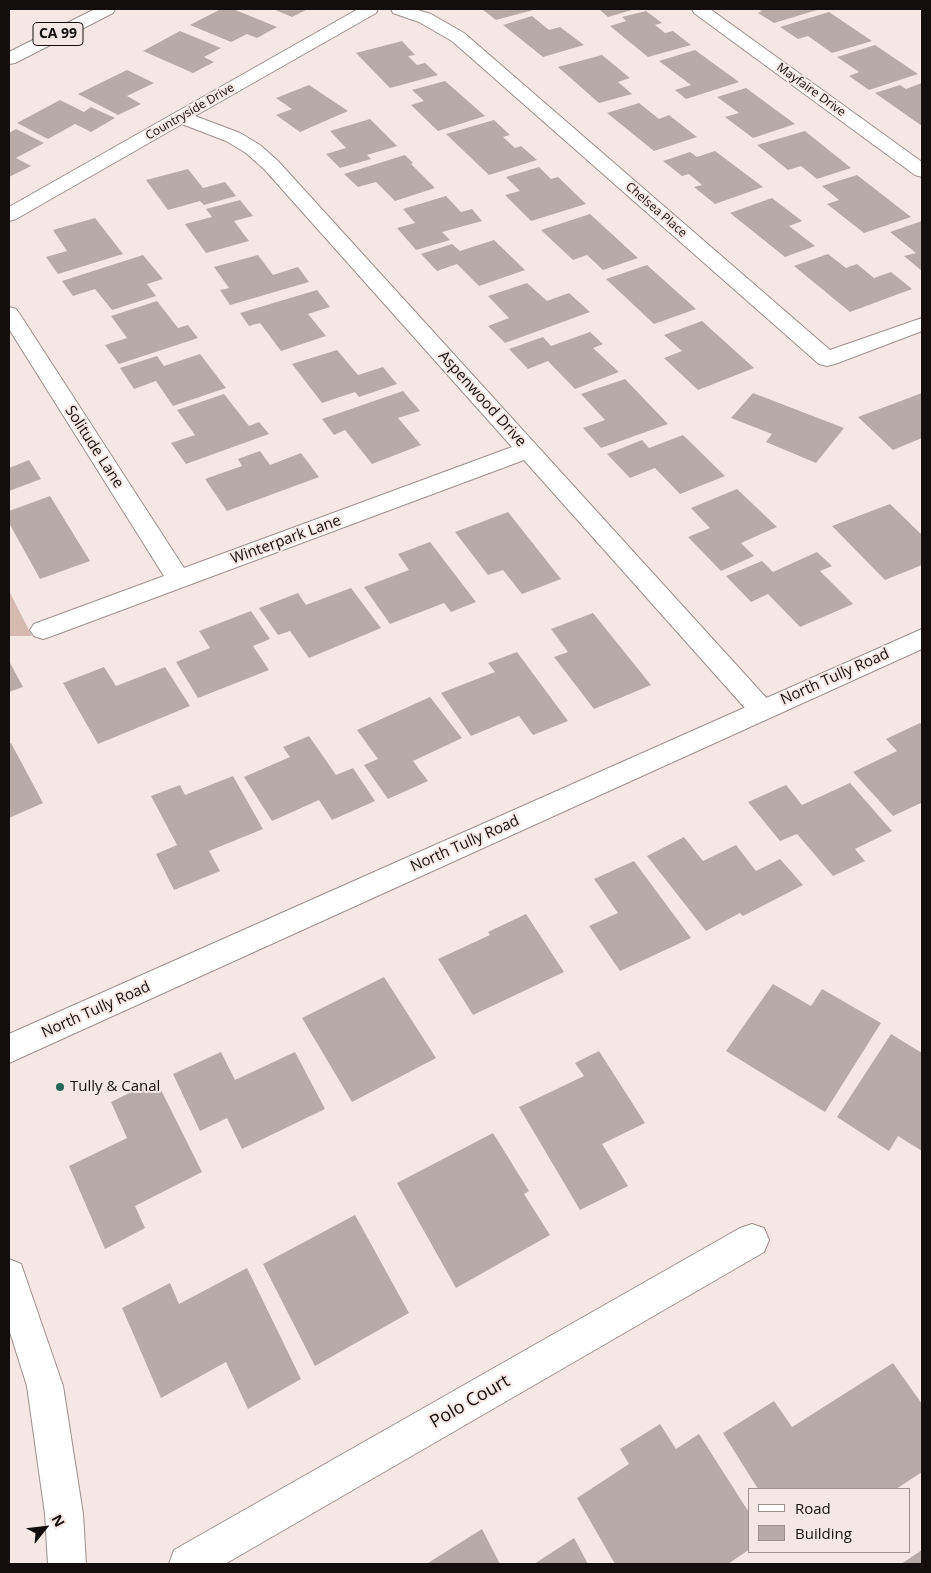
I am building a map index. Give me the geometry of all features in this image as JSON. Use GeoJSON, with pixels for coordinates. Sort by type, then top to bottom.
{"type":"FeatureCollection","features":[{"type":"Feature","properties":{"kind":"main road","name":"CA 99"},"geometry":{"type":"LineString","coordinates":[[9,59],[107,9]]}},
{"type":"Feature","properties":{"kind":"main road","name":"Countryside Drive"},"geometry":{"type":"LineString","coordinates":[[9,215],[370,9]]}},
{"type":"Feature","properties":{"kind":"main road","name":"Chelsea Place"},"geometry":{"type":"LineString","coordinates":[[399,9],[425,18],[458,37],[827,358],[922,324]]}},
{"type":"Feature","properties":{"kind":"main road","name":"Mayfaire Drive"},"geometry":{"type":"LineString","coordinates":[[700,9],[922,171]]}},
{"type":"Feature","properties":{"kind":"main road","name":"Aspenwood Drive"},"geometry":{"type":"LineString","coordinates":[[181,117],[233,137],[253,149],[271,165],[762,710]]}},
{"type":"Feature","properties":{"kind":"main road","name":"Solitude Lane"},"geometry":{"type":"LineString","coordinates":[[9,314],[178,580]]}},
{"type":"Feature","properties":{"kind":"main road","name":"Winterpark Lane"},"geometry":{"type":"LineString","coordinates":[[43,630],[528,450]]}},
{"type":"Feature","properties":{"kind":"main road","name":"North Tully Road"},"geometry":{"type":"LineString","coordinates":[[9,1049],[922,638]]}},
{"type":"Feature","properties":{"kind":"main road","name":"Polo Court"},"geometry":{"type":"LineString","coordinates":[[188,1564],[752,1240]]}},
{"type":"Feature","properties":{"kind":"main road"},"geometry":{"type":"LineString","coordinates":[[9,1276],[45,1386],[64,1514],[67,1564]]}},
{"type":"Feature","properties":{"kind":"shaded area"},"geometry":{"type":"Polygon","coordinates":[[[9,591],[32,636],[9,636],[9,591]]]}},
{"type":"Feature","properties":{"kind":"building"},"geometry":{"type":"Polygon","coordinates":[[[221,9],[233,9],[277,27],[257,38],[247,34],[231,42],[190,25],[221,9]]]}},
{"type":"Feature","properties":{"kind":"building"},"geometry":{"type":"Polygon","coordinates":[[[273,9],[308,9],[292,17],[273,9]]]}},
{"type":"Feature","properties":{"kind":"building"},"geometry":{"type":"Polygon","coordinates":[[[482,9],[531,9],[533,10],[496,20],[482,9]]]}},
{"type":"Feature","properties":{"kind":"building"},"geometry":{"type":"Polygon","coordinates":[[[599,9],[635,9],[608,17],[599,9]]]}},
{"type":"Feature","properties":{"kind":"building"},"geometry":{"type":"Polygon","coordinates":[[[758,9],[817,10],[774,23],[758,13],[762,11],[758,9]]]}},
{"type":"Feature","properties":{"kind":"building"},"geometry":{"type":"Polygon","coordinates":[[[646,11],[662,23],[655,25],[665,33],[673,31],[691,45],[648,57],[610,26],[626,21],[622,17],[646,11]]]}},
{"type":"Feature","properties":{"kind":"building"},"geometry":{"type":"Polygon","coordinates":[[[829,12],[872,41],[832,53],[808,36],[798,39],[780,27],[829,12]]]}},
{"type":"Feature","properties":{"kind":"building"},"geometry":{"type":"Polygon","coordinates":[[[532,16],[549,30],[560,27],[584,45],[543,57],[503,25],[532,16]]]}},
{"type":"Feature","properties":{"kind":"building"},"geometry":{"type":"Polygon","coordinates":[[[180,31],[221,48],[204,57],[214,62],[193,73],[143,51],[180,31]]]}},
{"type":"Feature","properties":{"kind":"building"},"geometry":{"type":"Polygon","coordinates":[[[402,41],[415,55],[408,56],[417,65],[425,63],[438,75],[390,88],[356,53],[402,41]]]}},
{"type":"Feature","properties":{"kind":"building"},"geometry":{"type":"Polygon","coordinates":[[[875,45],[918,74],[869,90],[849,76],[859,72],[837,57],[875,45]]]}},
{"type":"Feature","properties":{"kind":"building"},"geometry":{"type":"Polygon","coordinates":[[[695,50],[739,82],[686,99],[675,90],[691,85],[659,61],[695,50]]]}},
{"type":"Feature","properties":{"kind":"building"},"geometry":{"type":"Polygon","coordinates":[[[602,55],[630,78],[618,82],[632,94],[599,103],[558,67],[602,55]]]}},
{"type":"Feature","properties":{"kind":"building"},"geometry":{"type":"Polygon","coordinates":[[[127,70],[154,83],[127,96],[141,104],[118,115],[78,94],[127,70]]]}},
{"type":"Feature","properties":{"kind":"building"},"geometry":{"type":"Polygon","coordinates":[[[445,81],[485,116],[438,131],[411,105],[424,101],[412,90],[445,81]]]}},
{"type":"Feature","properties":{"kind":"building"},"geometry":{"type":"Polygon","coordinates":[[[922,83],[922,126],[875,93],[900,85],[906,89],[922,83]]]}},
{"type":"Feature","properties":{"kind":"building"},"geometry":{"type":"Polygon","coordinates":[[[309,85],[348,111],[300,132],[276,115],[292,109],[276,98],[309,85]]]}},
{"type":"Feature","properties":{"kind":"building"},"geometry":{"type":"Polygon","coordinates":[[[746,88],[795,124],[753,138],[725,117],[739,113],[717,97],[746,88]]]}},
{"type":"Feature","properties":{"kind":"building"},"geometry":{"type":"Polygon","coordinates":[[[60,100],[84,112],[91,107],[115,118],[91,132],[75,124],[48,139],[17,123],[60,100]]]}},
{"type":"Feature","properties":{"kind":"building"},"geometry":{"type":"Polygon","coordinates":[[[639,103],[659,119],[669,115],[697,137],[654,151],[607,113],[639,103]]]}},
{"type":"Feature","properties":{"kind":"building"},"geometry":{"type":"Polygon","coordinates":[[[370,119],[397,146],[367,155],[371,159],[340,168],[326,154],[346,148],[330,131],[370,119]]]}},
{"type":"Feature","properties":{"kind":"building"},"geometry":{"type":"Polygon","coordinates":[[[494,120],[510,135],[503,137],[515,148],[521,146],[537,160],[489,175],[446,134],[494,120]]]}},
{"type":"Feature","properties":{"kind":"building"},"geometry":{"type":"Polygon","coordinates":[[[16,129],[44,143],[16,158],[31,166],[9,177],[9,133],[16,129]]]}},
{"type":"Feature","properties":{"kind":"building"},"geometry":{"type":"Polygon","coordinates":[[[805,131],[851,168],[817,179],[801,166],[788,170],[757,145],[805,131]]]}},
{"type":"Feature","properties":{"kind":"building"},"geometry":{"type":"Polygon","coordinates":[[[715,151],[763,187],[715,204],[694,187],[702,185],[689,174],[682,176],[663,161],[690,152],[697,157],[715,151]]]}},
{"type":"Feature","properties":{"kind":"building"},"geometry":{"type":"Polygon","coordinates":[[[405,155],[413,163],[411,164],[435,188],[395,201],[376,182],[358,187],[344,174],[405,155]]]}},
{"type":"Feature","properties":{"kind":"building"},"geometry":{"type":"Polygon","coordinates":[[[539,167],[551,179],[558,177],[586,204],[531,221],[505,195],[520,191],[506,177],[539,167]]]}},
{"type":"Feature","properties":{"kind":"building"},"geometry":{"type":"Polygon","coordinates":[[[188,169],[203,188],[225,182],[236,196],[204,205],[200,201],[168,210],[146,180],[188,169]]]}},
{"type":"Feature","properties":{"kind":"building"},"geometry":{"type":"Polygon","coordinates":[[[857,175],[911,217],[864,233],[827,204],[839,200],[822,186],[857,175]]]}},
{"type":"Feature","properties":{"kind":"building"},"geometry":{"type":"Polygon","coordinates":[[[446,196],[461,212],[472,209],[482,221],[442,232],[450,240],[416,250],[397,228],[415,223],[403,209],[446,196]]]}},
{"type":"Feature","properties":{"kind":"building"},"geometry":{"type":"Polygon","coordinates":[[[772,198],[802,221],[789,226],[815,246],[785,257],[730,213],[772,198]]]}},
{"type":"Feature","properties":{"kind":"building"},"geometry":{"type":"Polygon","coordinates":[[[240,200],[253,216],[234,221],[249,241],[206,253],[185,224],[212,217],[206,209],[240,200]]]}},
{"type":"Feature","properties":{"kind":"building"},"geometry":{"type":"Polygon","coordinates":[[[590,214],[638,258],[603,270],[587,255],[573,260],[541,230],[590,214]]]}},
{"type":"Feature","properties":{"kind":"building"},"geometry":{"type":"Polygon","coordinates":[[[95,218],[123,254],[58,274],[46,257],[67,251],[53,230],[95,218]]]}},
{"type":"Feature","properties":{"kind":"building"},"geometry":{"type":"Polygon","coordinates":[[[922,221],[922,271],[904,256],[916,253],[890,232],[922,221]]]}},
{"type":"Feature","properties":{"kind":"building"},"geometry":{"type":"Polygon","coordinates":[[[494,240],[525,270],[479,286],[457,264],[437,271],[421,254],[452,244],[460,251],[494,240]]]}},
{"type":"Feature","properties":{"kind":"building"},"geometry":{"type":"Polygon","coordinates":[[[828,254],[846,268],[857,264],[874,278],[891,272],[912,289],[850,312],[794,266],[828,254]]]}},
{"type":"Feature","properties":{"kind":"building"},"geometry":{"type":"Polygon","coordinates":[[[143,255],[163,279],[147,284],[156,296],[112,310],[95,289],[73,296],[62,281],[143,255]]]}},
{"type":"Feature","properties":{"kind":"building"},"geometry":{"type":"Polygon","coordinates":[[[258,255],[273,275],[298,267],[309,282],[230,305],[220,290],[229,288],[214,267],[258,255]]]}},
{"type":"Feature","properties":{"kind":"building"},"geometry":{"type":"Polygon","coordinates":[[[647,265],[696,309],[654,324],[606,279],[647,265]]]}},
{"type":"Feature","properties":{"kind":"building"},"geometry":{"type":"Polygon","coordinates":[[[527,283],[547,301],[569,293],[590,312],[505,343],[488,326],[509,318],[488,296],[527,283]]]}},
{"type":"Feature","properties":{"kind":"building"},"geometry":{"type":"Polygon","coordinates":[[[317,290],[330,307],[308,314],[326,336],[281,351],[260,323],[249,326],[240,313],[317,290]]]}},
{"type":"Feature","properties":{"kind":"building"},"geometry":{"type":"Polygon","coordinates":[[[157,301],[178,328],[188,325],[198,338],[119,364],[105,345],[127,338],[111,316],[157,301]]]}},
{"type":"Feature","properties":{"kind":"building"},"geometry":{"type":"Polygon","coordinates":[[[702,321],[754,368],[698,390],[664,358],[682,351],[664,335],[702,321]]]}},
{"type":"Feature","properties":{"kind":"building"},"geometry":{"type":"Polygon","coordinates":[[[590,332],[603,344],[593,348],[619,372],[575,389],[548,361],[528,369],[509,349],[543,337],[551,346],[590,332]]]}},
{"type":"Feature","properties":{"kind":"building"},"geometry":{"type":"Polygon","coordinates":[[[337,350],[358,375],[383,367],[397,384],[359,397],[355,392],[322,403],[292,364],[337,350]]]}},
{"type":"Feature","properties":{"kind":"building"},"geometry":{"type":"Polygon","coordinates":[[[200,354],[226,388],[173,406],[156,381],[134,389],[120,368],[157,356],[164,366],[200,354]]]}},
{"type":"Feature","properties":{"kind":"building"},"geometry":{"type":"Polygon","coordinates":[[[625,379],[668,424],[601,448],[583,428],[605,420],[581,394],[625,379]]]}},
{"type":"Feature","properties":{"kind":"building"},"geometry":{"type":"Polygon","coordinates":[[[403,391],[420,411],[398,418],[421,445],[372,464],[345,430],[334,435],[322,419],[403,391]]]}},
{"type":"Feature","properties":{"kind":"building"},"geometry":{"type":"Polygon","coordinates":[[[753,393],[844,428],[816,463],[766,442],[772,434],[731,418],[753,393]]]}},
{"type":"Feature","properties":{"kind":"building"},"geometry":{"type":"Polygon","coordinates":[[[922,393],[922,438],[893,450],[858,417],[922,393]]]}},
{"type":"Feature","properties":{"kind":"building"},"geometry":{"type":"Polygon","coordinates":[[[224,394],[249,426],[259,422],[269,434],[186,464],[171,443],[195,435],[177,410],[224,394]]]}},
{"type":"Feature","properties":{"kind":"building"},"geometry":{"type":"Polygon","coordinates":[[[683,435],[725,476],[680,494],[655,468],[630,478],[607,454],[642,440],[649,448],[683,435]]]}},
{"type":"Feature","properties":{"kind":"building"},"geometry":{"type":"Polygon","coordinates":[[[260,451],[270,465],[301,453],[319,477],[227,511],[205,479],[242,466],[238,459],[260,451]]]}},
{"type":"Feature","properties":{"kind":"building"},"geometry":{"type":"Polygon","coordinates":[[[29,460],[41,479],[9,491],[9,468],[29,460]]]}},
{"type":"Feature","properties":{"kind":"building"},"geometry":{"type":"Polygon","coordinates":[[[737,489],[777,527],[741,543],[754,556],[721,571],[688,537],[710,528],[691,508],[737,489]]]}},
{"type":"Feature","properties":{"kind":"building"},"geometry":{"type":"Polygon","coordinates":[[[50,496],[90,561],[40,579],[9,523],[9,511],[50,496]]]}},
{"type":"Feature","properties":{"kind":"building"},"geometry":{"type":"Polygon","coordinates":[[[890,504],[922,535],[922,565],[885,580],[832,526],[890,504]]]}},
{"type":"Feature","properties":{"kind":"building"},"geometry":{"type":"Polygon","coordinates":[[[508,512],[561,579],[522,594],[503,570],[488,575],[455,532],[508,512]]]}},
{"type":"Feature","properties":{"kind":"building"},"geometry":{"type":"Polygon","coordinates":[[[430,542],[476,602],[451,612],[444,603],[390,624],[364,587],[409,570],[398,554],[430,542]]]}},
{"type":"Feature","properties":{"kind":"building"},"geometry":{"type":"Polygon","coordinates":[[[817,552],[832,566],[820,571],[853,604],[800,627],[768,594],[751,602],[726,576],[762,561],[773,572],[817,552]]]}},
{"type":"Feature","properties":{"kind":"building"},"geometry":{"type":"Polygon","coordinates":[[[351,588],[381,628],[309,658],[290,631],[278,635],[259,608],[298,593],[306,605],[351,588]]]}},
{"type":"Feature","properties":{"kind":"building"},"geometry":{"type":"Polygon","coordinates":[[[251,611],[270,639],[253,646],[269,670],[198,698],[176,662],[210,648],[199,631],[251,611]]]}},
{"type":"Feature","properties":{"kind":"building"},"geometry":{"type":"Polygon","coordinates":[[[593,613],[651,685],[594,709],[554,657],[568,652],[551,629],[593,613]]]}},
{"type":"Feature","properties":{"kind":"building"},"geometry":{"type":"Polygon","coordinates":[[[517,652],[568,721],[533,735],[519,716],[471,736],[441,693],[495,672],[488,663],[517,652]]]}},
{"type":"Feature","properties":{"kind":"building"},"geometry":{"type":"Polygon","coordinates":[[[9,661],[23,687],[9,692],[9,661]]]}},
{"type":"Feature","properties":{"kind":"building"},"geometry":{"type":"Polygon","coordinates":[[[104,667],[116,686],[165,667],[190,706],[98,744],[63,683],[104,667]]]}},
{"type":"Feature","properties":{"kind":"building"},"geometry":{"type":"Polygon","coordinates":[[[430,697],[462,738],[413,761],[428,781],[388,799],[364,765],[378,759],[357,730],[430,697]]]}},
{"type":"Feature","properties":{"kind":"building"},"geometry":{"type":"Polygon","coordinates":[[[920,723],[922,725],[922,804],[893,816],[853,772],[897,751],[886,739],[920,723]]]}},
{"type":"Feature","properties":{"kind":"building"},"geometry":{"type":"Polygon","coordinates":[[[309,736],[336,775],[353,768],[375,801],[332,820],[319,800],[272,821],[244,777],[290,757],[283,747],[309,736]]]}},
{"type":"Feature","properties":{"kind":"building"},"geometry":{"type":"Polygon","coordinates":[[[11,743],[43,803],[9,818],[9,744],[11,743]]]}},
{"type":"Feature","properties":{"kind":"building"},"geometry":{"type":"Polygon","coordinates":[[[233,776],[263,829],[209,851],[220,871],[174,890],[156,854],[177,845],[151,796],[180,785],[185,795],[233,776]]]}},
{"type":"Feature","properties":{"kind":"building"},"geometry":{"type":"Polygon","coordinates":[[[850,783],[892,831],[855,849],[865,861],[833,876],[797,834],[780,841],[748,802],[786,785],[802,805],[850,783]]]}},
{"type":"Feature","properties":{"kind":"building"},"geometry":{"type":"Polygon","coordinates":[[[684,837],[703,861],[736,845],[756,871],[780,859],[803,885],[743,916],[740,913],[706,931],[647,856],[684,837]]]}},
{"type":"Feature","properties":{"kind":"building"},"geometry":{"type":"Polygon","coordinates":[[[634,861],[691,938],[620,971],[589,926],[618,913],[594,879],[634,861]]]}},
{"type":"Feature","properties":{"kind":"building"},"geometry":{"type":"Polygon","coordinates":[[[526,914],[564,972],[473,1015],[438,959],[490,935],[488,932],[526,914]]]}},
{"type":"Feature","properties":{"kind":"building"},"geometry":{"type":"Polygon","coordinates":[[[384,977],[436,1058],[352,1102],[302,1018],[384,977]]]}},
{"type":"Feature","properties":{"kind":"building"},"geometry":{"type":"Polygon","coordinates":[[[773,984],[811,1006],[822,989],[881,1023],[825,1112],[726,1051],[773,984]]]}},
{"type":"Feature","properties":{"kind":"building"},"geometry":{"type":"Polygon","coordinates":[[[891,1034],[922,1053],[922,1151],[898,1136],[889,1151],[837,1117],[891,1034]]]}},
{"type":"Feature","properties":{"kind":"building"},"geometry":{"type":"Polygon","coordinates":[[[599,1051],[645,1123],[602,1144],[628,1186],[580,1210],[519,1107],[584,1076],[575,1063],[599,1051]]]}},
{"type":"Feature","properties":{"kind":"building"},"geometry":{"type":"Polygon","coordinates":[[[221,1052],[235,1080],[295,1052],[325,1109],[242,1149],[227,1118],[200,1131],[173,1074],[221,1052]]]}},
{"type":"Feature","properties":{"kind":"building"},"geometry":{"type":"Polygon","coordinates":[[[156,1080],[202,1172],[135,1206],[145,1228],[105,1249],[69,1166],[127,1138],[111,1102],[156,1080]]]}},
{"type":"Feature","properties":{"kind":"building"},"geometry":{"type":"Polygon","coordinates":[[[493,1133],[529,1191],[524,1194],[550,1235],[456,1288],[397,1183],[493,1133]]]}},
{"type":"Feature","properties":{"kind":"building"},"geometry":{"type":"Polygon","coordinates":[[[355,1215],[409,1313],[315,1366],[263,1264],[355,1215]]]}},
{"type":"Feature","properties":{"kind":"building"},"geometry":{"type":"Polygon","coordinates":[[[247,1268],[301,1379],[248,1409],[226,1362],[161,1398],[122,1308],[170,1283],[179,1304],[247,1268]]]}},
{"type":"Feature","properties":{"kind":"building"},"geometry":{"type":"Polygon","coordinates":[[[893,1363],[922,1404],[922,1472],[898,1488],[757,1488],[723,1433],[774,1401],[792,1427],[893,1363]]]}},
{"type":"Feature","properties":{"kind":"building"},"geometry":{"type":"Polygon","coordinates":[[[660,1424],[676,1449],[699,1434],[748,1511],[748,1550],[728,1564],[615,1564],[577,1498],[629,1464],[620,1449],[660,1424]]]}},
{"type":"Feature","properties":{"kind":"building"},"geometry":{"type":"Polygon","coordinates":[[[482,1529],[500,1564],[428,1563],[482,1529]]]}},
{"type":"Feature","properties":{"kind":"building"},"geometry":{"type":"Polygon","coordinates":[[[574,1538],[588,1564],[534,1564],[574,1538]]]}},
{"type":"Feature","properties":{"kind":"building"},"geometry":{"type":"Polygon","coordinates":[[[922,1550],[922,1564],[901,1564],[922,1550]]]}},
{"type":"Feature","properties":{"kind":"place","name":"Tully & Canal"},"geometry":{"type":"Point","coordinates":[60,1087]}}]}
